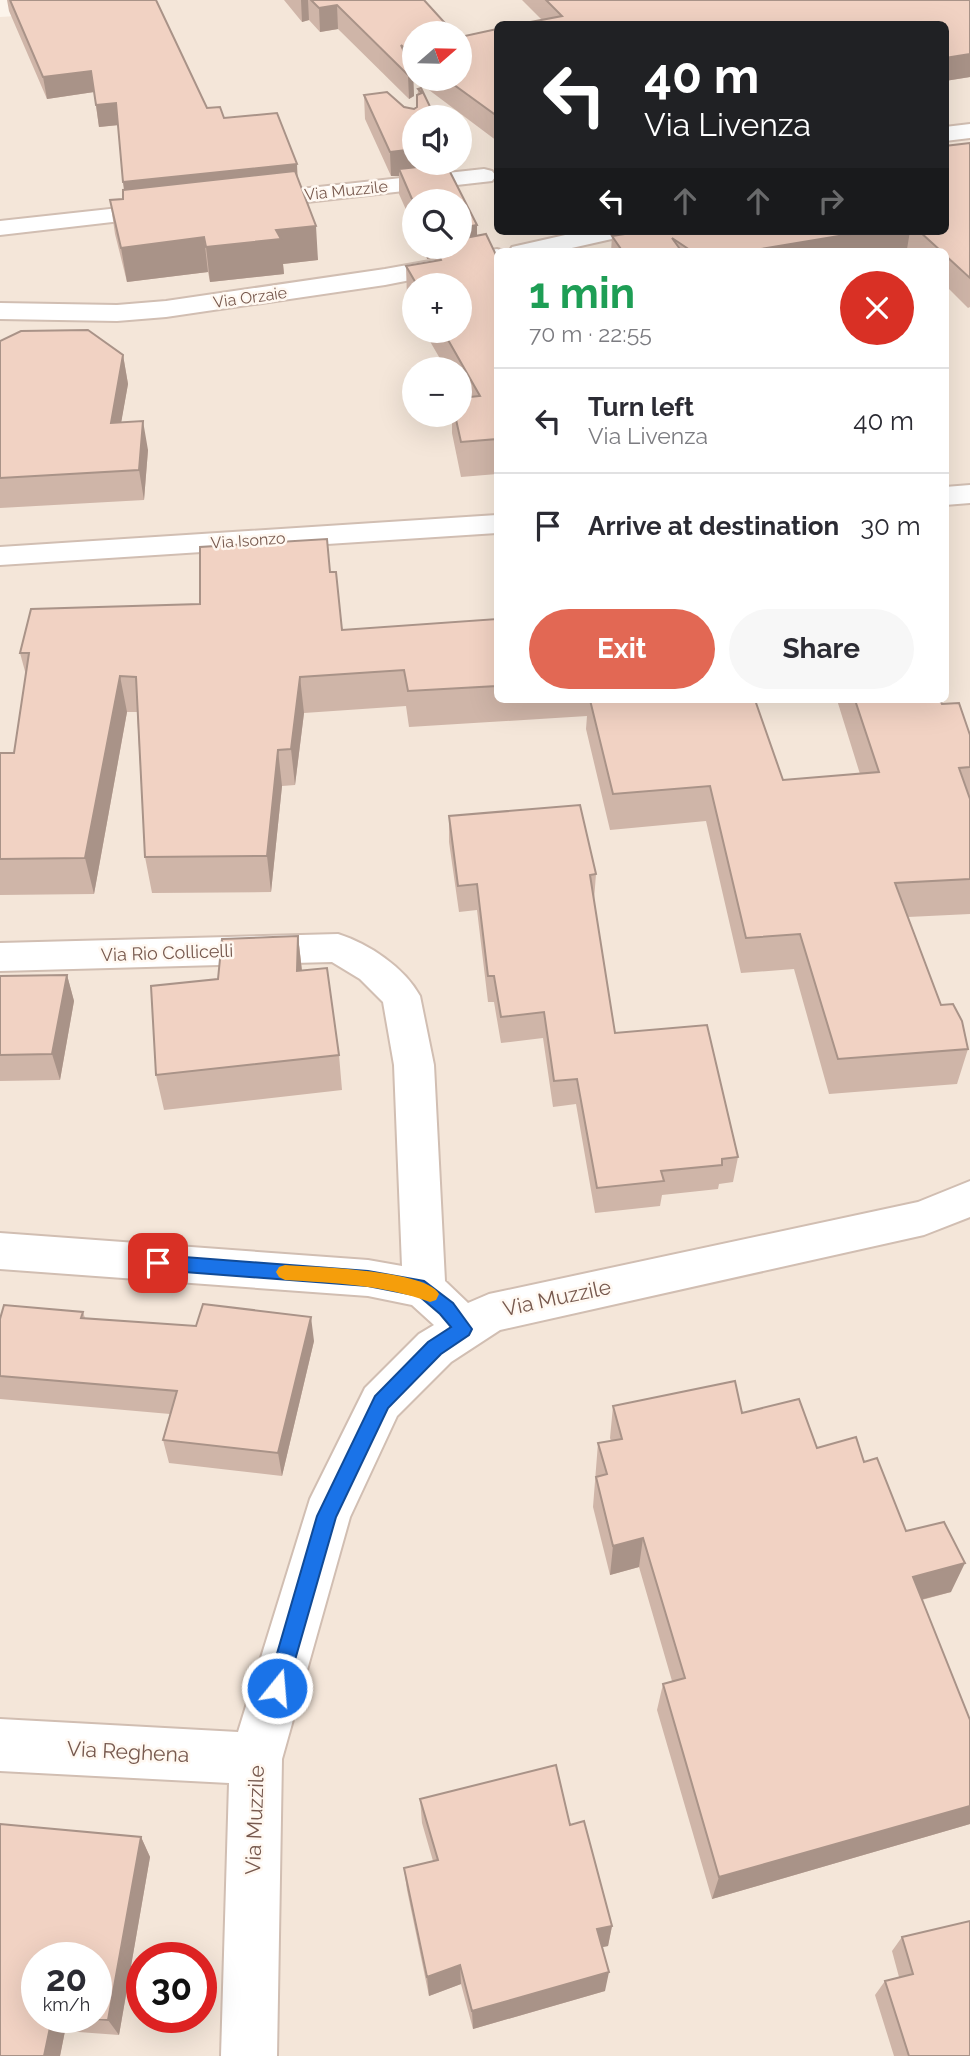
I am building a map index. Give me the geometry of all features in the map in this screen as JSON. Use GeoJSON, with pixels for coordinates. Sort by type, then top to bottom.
{"type":"FeatureCollection","features":[{"type":"Feature","properties":{"kind":"street"},"geometry":{"type":"LineString","coordinates":[[949,134],[970,131]]}},
{"type":"Feature","properties":{"kind":"street","name":"Via Muzzile"},"geometry":{"type":"LineString","coordinates":[[472,168],[490,182]]}},
{"type":"Feature","properties":{"kind":"street","name":"Via Muzzile"},"geometry":{"type":"LineString","coordinates":[[235,202],[490,182]]}},
{"type":"Feature","properties":{"kind":"street"},"geometry":{"type":"LineString","coordinates":[[0,228],[194,207]]}},
{"type":"Feature","properties":{"kind":"street"},"geometry":{"type":"LineString","coordinates":[[528,248],[546,238],[576,235]]}},
{"type":"Feature","properties":{"kind":"street","name":"Via Orzaie"},"geometry":{"type":"LineString","coordinates":[[0,311],[117,313],[166,309],[385,277],[494,257]]}},
{"type":"Feature","properties":{"kind":"street"},"geometry":{"type":"LineString","coordinates":[[949,496],[970,495]]}},
{"type":"Feature","properties":{"kind":"street","name":"Via Isonzo"},"geometry":{"type":"LineString","coordinates":[[0,556],[494,524]]}},
{"type":"Feature","properties":{"kind":"street","name":"Via Rio Collicelli"},"geometry":{"type":"LineString","coordinates":[[0,957],[338,948],[373,969],[401,996],[414,1065],[424,1289]]}},
{"type":"Feature","properties":{"kind":"street","name":"Via Muzzile"},"geometry":{"type":"LineString","coordinates":[[249,2056],[256,1759],[327,1516],[381,1402],[435,1348],[489,1313],[924,1217],[970,1198]]}},
{"type":"Feature","properties":{"kind":"street"},"geometry":{"type":"LineString","coordinates":[[0,1251],[368,1278],[424,1289],[446,1308],[463,1329]]}},
{"type":"Feature","properties":{"kind":"street","name":"Via Reghena"},"geometry":{"type":"LineString","coordinates":[[0,1745],[256,1759]]}},
{"type":"Feature","properties":{"kind":"shaded area"},"geometry":{"type":"Polygon","coordinates":[[[160,0],[970,0],[970,2056],[0,2056],[0,17],[96,11],[160,0]]]}},
{"type":"Feature","properties":{"kind":"building"},"geometry":{"type":"Polygon","coordinates":[[[10,0],[156,0],[207,108],[220,107],[224,118],[277,113],[297,164],[123,182],[116,103],[96,105],[91,71],[43,77],[10,0]]]}},
{"type":"Feature","properties":{"kind":"building"},"geometry":{"type":"Polygon","coordinates":[[[311,0],[424,0],[443,21],[402,21],[402,69],[337,5],[319,8],[311,0]]]}},
{"type":"Feature","properties":{"kind":"building"},"geometry":{"type":"Polygon","coordinates":[[[546,0],[970,0],[970,54],[949,57],[949,21],[536,21],[562,16],[546,0]]]}},
{"type":"Feature","properties":{"kind":"building"},"geometry":{"type":"Polygon","coordinates":[[[494,30],[494,114],[463,91],[472,91],[472,34],[494,30]]]}},
{"type":"Feature","properties":{"kind":"building"},"geometry":{"type":"Polygon","coordinates":[[[420,91],[422,91],[429,105],[417,105],[417,95],[422,93],[420,91]]]}},
{"type":"Feature","properties":{"kind":"building"},"geometry":{"type":"Polygon","coordinates":[[[387,92],[402,105],[402,151],[390,152],[364,95],[387,92]]]}},
{"type":"Feature","properties":{"kind":"building"},"geometry":{"type":"Polygon","coordinates":[[[970,143],[970,278],[949,259],[949,248],[938,248],[923,235],[949,235],[949,146],[970,143]]]}},
{"type":"Feature","properties":{"kind":"building"},"geometry":{"type":"Polygon","coordinates":[[[399,169],[402,169],[402,175],[452,175],[459,189],[408,189],[399,169]]]}},
{"type":"Feature","properties":{"kind":"building"},"geometry":{"type":"Polygon","coordinates":[[[295,171],[316,226],[276,230],[281,239],[206,247],[204,237],[121,248],[110,200],[123,199],[123,190],[295,171]]]}},
{"type":"Feature","properties":{"kind":"building"},"geometry":{"type":"Polygon","coordinates":[[[486,234],[494,251],[494,439],[461,442],[458,427],[472,427],[472,397],[480,396],[472,382],[472,357],[458,357],[450,343],[472,343],[472,273],[410,273],[406,266],[441,260],[472,259],[472,237],[486,234]]]}},
{"type":"Feature","properties":{"kind":"building"},"geometry":{"type":"Polygon","coordinates":[[[845,235],[767,248],[687,248],[672,238],[679,248],[620,248],[612,236],[845,235]]]}},
{"type":"Feature","properties":{"kind":"building"},"geometry":{"type":"Polygon","coordinates":[[[88,330],[123,355],[111,423],[143,421],[139,470],[0,478],[0,341],[21,331],[88,330]]]}},
{"type":"Feature","properties":{"kind":"building"},"geometry":{"type":"Polygon","coordinates":[[[327,539],[330,572],[336,572],[342,630],[494,619],[494,686],[408,691],[404,670],[300,677],[291,749],[278,750],[267,856],[145,857],[136,677],[120,676],[85,858],[0,859],[0,753],[14,753],[29,653],[20,653],[31,609],[200,604],[200,547],[327,539]]]}},
{"type":"Feature","properties":{"kind":"building"},"geometry":{"type":"Polygon","coordinates":[[[591,703],[756,703],[783,780],[879,772],[856,703],[959,703],[970,735],[970,767],[959,768],[970,799],[970,879],[895,883],[941,1005],[953,1004],[962,1021],[968,1049],[838,1059],[800,934],[746,938],[710,786],[613,794],[591,703]]]}},
{"type":"Feature","properties":{"kind":"building"},"geometry":{"type":"Polygon","coordinates":[[[580,805],[596,874],[590,875],[615,1033],[707,1025],[738,1157],[722,1159],[722,1165],[661,1171],[664,1181],[597,1188],[577,1079],[554,1081],[544,1012],[501,1017],[494,976],[488,976],[477,884],[458,886],[449,816],[580,805]]]}},
{"type":"Feature","properties":{"kind":"building"},"geometry":{"type":"Polygon","coordinates":[[[298,936],[297,971],[327,968],[339,1055],[156,1075],[151,986],[218,979],[222,939],[298,936]]]}},
{"type":"Feature","properties":{"kind":"building"},"geometry":{"type":"Polygon","coordinates":[[[67,975],[52,1054],[0,1055],[0,976],[67,975]]]}},
{"type":"Feature","properties":{"kind":"building"},"geometry":{"type":"Polygon","coordinates":[[[203,1304],[311,1317],[278,1453],[163,1440],[177,1391],[0,1376],[0,1319],[4,1305],[83,1312],[81,1318],[196,1326],[203,1304]]]}},
{"type":"Feature","properties":{"kind":"building"},"geometry":{"type":"Polygon","coordinates":[[[735,1381],[742,1413],[799,1399],[817,1448],[856,1437],[864,1462],[877,1458],[906,1531],[944,1522],[965,1563],[913,1577],[970,1720],[970,1806],[719,1877],[663,1684],[685,1678],[643,1538],[613,1546],[596,1477],[607,1474],[598,1443],[622,1439],[613,1406],[735,1381]]]}},
{"type":"Feature","properties":{"kind":"building"},"geometry":{"type":"Polygon","coordinates":[[[556,1765],[570,1825],[584,1821],[612,1926],[597,1929],[609,1972],[472,2011],[460,1965],[427,1977],[404,1868],[438,1860],[420,1799],[556,1765]]]}},
{"type":"Feature","properties":{"kind":"building"},"geometry":{"type":"Polygon","coordinates":[[[0,1824],[141,1837],[112,1998],[112,1942],[21,1942],[21,2033],[49,2033],[44,2056],[0,2056],[0,1824]]]}},
{"type":"Feature","properties":{"kind":"building"},"geometry":{"type":"Polygon","coordinates":[[[970,1921],[970,2056],[909,2056],[885,1981],[913,1974],[902,1937],[970,1921]]]}},
{"type":"Feature","properties":{"kind":"slow traffic"},"geometry":{"type":"LineString","coordinates":[[285,1272],[368,1278],[424,1289],[430,1294]]}},
{"type":"Feature","properties":{"kind":"route"},"geometry":{"type":"LineString","coordinates":[[158,1263],[368,1278],[424,1289],[446,1308],[463,1329],[435,1348],[381,1402],[327,1516],[277,1688]]}}]}
